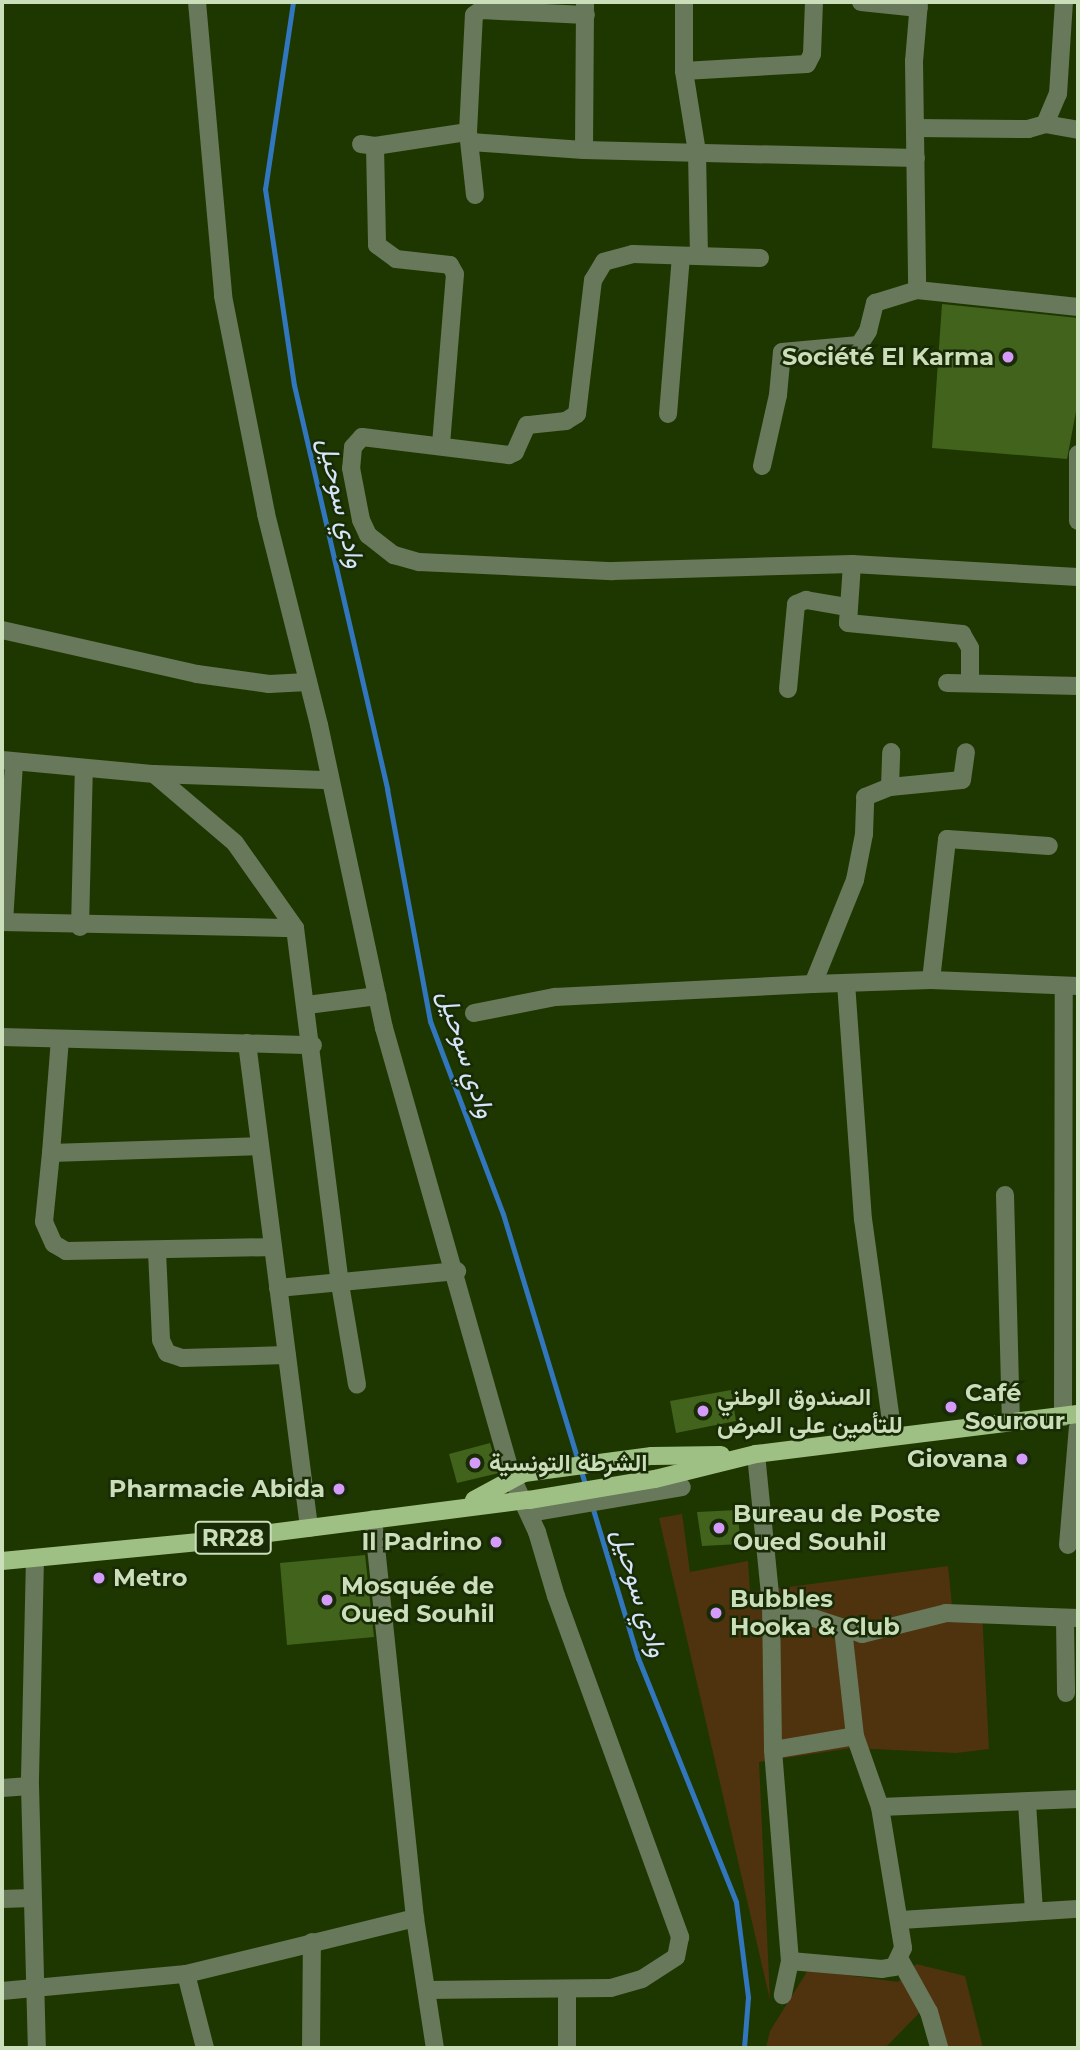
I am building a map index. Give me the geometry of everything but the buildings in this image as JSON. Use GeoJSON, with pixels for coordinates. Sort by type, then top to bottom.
{"type":"FeatureCollection","features":[{"type":"Feature","properties":{"kind":"main road","name":"RR28"},"geometry":{"type":"LineString","coordinates":[[2,1561],[309,1528],[463,1505],[530,1506],[752,1455],[893,1434],[1070,1415]]}},
{"type":"Feature","properties":{"kind":"main road","name":"RR28"},"geometry":{"type":"LineString","coordinates":[[463,1505],[519,1477],[652,1455],[752,1455]]}},
{"type":"Feature","properties":{"kind":"street"},"geometry":{"type":"LineString","coordinates":[[197,2],[223,296],[266,514],[330,780],[377,996],[519,1477],[680,1937],[677,1957],[642,1979],[611,1988],[427,1990]]}},
{"type":"Feature","properties":{"kind":"street"},"geometry":{"type":"LineString","coordinates":[[684,2],[684,71],[698,152],[699,256]]}},
{"type":"Feature","properties":{"kind":"street"},"geometry":{"type":"LineString","coordinates":[[684,71],[807,64],[812,54],[814,2]]}},
{"type":"Feature","properties":{"kind":"street"},"geometry":{"type":"LineString","coordinates":[[861,2],[919,5],[915,128],[918,290]]}},
{"type":"Feature","properties":{"kind":"street"},"geometry":{"type":"LineString","coordinates":[[1045,124],[1058,94],[1065,2]]}},
{"type":"Feature","properties":{"kind":"street"},"geometry":{"type":"LineString","coordinates":[[475,195],[469,137],[472,20],[477,11],[585,8],[584,150]]}},
{"type":"Feature","properties":{"kind":"street"},"geometry":{"type":"LineString","coordinates":[[915,128],[1028,129],[1045,124],[1078,130]]}},
{"type":"Feature","properties":{"kind":"street"},"geometry":{"type":"LineString","coordinates":[[441,444],[455,274],[450,265],[396,259],[377,245],[368,145],[469,137],[584,150],[916,158]]}},
{"type":"Feature","properties":{"kind":"street"},"geometry":{"type":"LineString","coordinates":[[760,258],[621,256],[598,267],[581,406],[573,418],[527,425],[513,454],[374,435],[362,436],[354,447],[351,468],[360,520],[378,546],[406,561],[614,571],[852,564],[1078,577]]}},
{"type":"Feature","properties":{"kind":"street"},"geometry":{"type":"LineString","coordinates":[[668,414],[681,257]]}},
{"type":"Feature","properties":{"kind":"street"},"geometry":{"type":"LineString","coordinates":[[762,466],[778,395],[782,352],[859,345],[868,331],[875,303],[918,290],[1078,307]]}},
{"type":"Feature","properties":{"kind":"street"},"geometry":{"type":"LineString","coordinates":[[1078,453],[1078,521]]}},
{"type":"Feature","properties":{"kind":"street"},"geometry":{"type":"LineString","coordinates":[[852,564],[846,621],[855,626],[962,634],[970,648],[970,681]]}},
{"type":"Feature","properties":{"kind":"street"},"geometry":{"type":"LineString","coordinates":[[788,689],[796,604],[806,600],[847,607]]}},
{"type":"Feature","properties":{"kind":"street"},"geometry":{"type":"LineString","coordinates":[[2,630],[197,674],[269,684],[307,682]]}},
{"type":"Feature","properties":{"kind":"street"},"geometry":{"type":"LineString","coordinates":[[947,683],[970,681],[1078,686]]}},
{"type":"Feature","properties":{"kind":"street"},"geometry":{"type":"LineString","coordinates":[[890,787],[891,752]]}},
{"type":"Feature","properties":{"kind":"street"},"geometry":{"type":"LineString","coordinates":[[813,984],[855,880],[864,834],[865,797],[890,787],[958,782],[965,774],[966,752]]}},
{"type":"Feature","properties":{"kind":"street"},"geometry":{"type":"LineString","coordinates":[[295,928],[80,927],[3,922],[8,761],[155,774],[330,780]]}},
{"type":"Feature","properties":{"kind":"street"},"geometry":{"type":"LineString","coordinates":[[80,927],[84,768]]}},
{"type":"Feature","properties":{"kind":"street"},"geometry":{"type":"LineString","coordinates":[[155,774],[234,843],[295,928],[313,1045],[340,1284],[357,1385]]}},
{"type":"Feature","properties":{"kind":"street"},"geometry":{"type":"LineString","coordinates":[[931,980],[947,839],[1049,846]]}},
{"type":"Feature","properties":{"kind":"street"},"geometry":{"type":"LineString","coordinates":[[474,1013],[555,996],[813,984],[931,980],[1071,987],[1070,1415]]}},
{"type":"Feature","properties":{"kind":"street"},"geometry":{"type":"LineString","coordinates":[[846,983],[862,1205],[893,1434]]}},
{"type":"Feature","properties":{"kind":"street"},"geometry":{"type":"LineString","coordinates":[[307,1005],[377,996]]}},
{"type":"Feature","properties":{"kind":"street"},"geometry":{"type":"LineString","coordinates":[[2,1037],[313,1045]]}},
{"type":"Feature","properties":{"kind":"street"},"geometry":{"type":"LineString","coordinates":[[60,1039],[44,1222],[54,1244],[66,1251],[273,1247]]}},
{"type":"Feature","properties":{"kind":"street"},"geometry":{"type":"LineString","coordinates":[[247,1044],[309,1528]]}},
{"type":"Feature","properties":{"kind":"street"},"geometry":{"type":"LineString","coordinates":[[51,1153],[260,1146]]}},
{"type":"Feature","properties":{"kind":"street"},"geometry":{"type":"LineString","coordinates":[[1005,1195],[1011,1422]]}},
{"type":"Feature","properties":{"kind":"street"},"geometry":{"type":"LineString","coordinates":[[157,1251],[161,1340],[167,1353],[182,1358],[287,1355]]}},
{"type":"Feature","properties":{"kind":"street"},"geometry":{"type":"LineString","coordinates":[[278,1288],[457,1271]]}},
{"type":"Feature","properties":{"kind":"street"},"geometry":{"type":"LineString","coordinates":[[1068,1545],[1078,1427]]}},
{"type":"Feature","properties":{"kind":"street"},"geometry":{"type":"LineString","coordinates":[[752,1455],[771,1604],[773,1750],[790,1961],[783,1995]]}},
{"type":"Feature","properties":{"kind":"street"},"geometry":{"type":"LineString","coordinates":[[530,1506],[682,1486]]}},
{"type":"Feature","properties":{"kind":"street"},"geometry":{"type":"LineString","coordinates":[[373,1519],[415,1917],[435,2048]]}},
{"type":"Feature","properties":{"kind":"street"},"geometry":{"type":"LineString","coordinates":[[35,1558],[30,1786],[33,1987],[37,2048]]}},
{"type":"Feature","properties":{"kind":"street"},"geometry":{"type":"LineString","coordinates":[[771,1604],[843,1629],[879,1633],[946,1613],[1071,1618],[1066,1693]]}},
{"type":"Feature","properties":{"kind":"street"},"geometry":{"type":"LineString","coordinates":[[843,1629],[855,1736],[880,1807],[901,1920],[900,1960],[929,2012],[939,2048]]}},
{"type":"Feature","properties":{"kind":"street"},"geometry":{"type":"LineString","coordinates":[[773,1750],[855,1736]]}},
{"type":"Feature","properties":{"kind":"street"},"geometry":{"type":"LineString","coordinates":[[2,1788],[30,1786]]}},
{"type":"Feature","properties":{"kind":"street"},"geometry":{"type":"LineString","coordinates":[[880,1807],[1078,1799]]}},
{"type":"Feature","properties":{"kind":"street"},"geometry":{"type":"LineString","coordinates":[[1027,1802],[1034,1911]]}},
{"type":"Feature","properties":{"kind":"street"},"geometry":{"type":"LineString","coordinates":[[2,1899],[32,1898]]}},
{"type":"Feature","properties":{"kind":"street"},"geometry":{"type":"LineString","coordinates":[[901,1920],[1078,1909]]}},
{"type":"Feature","properties":{"kind":"street"},"geometry":{"type":"LineString","coordinates":[[2,1991],[186,1975],[415,1917]]}},
{"type":"Feature","properties":{"kind":"street"},"geometry":{"type":"LineString","coordinates":[[311,2048],[312,1942]]}},
{"type":"Feature","properties":{"kind":"street"},"geometry":{"type":"LineString","coordinates":[[790,1961],[882,1969],[900,1960]]}},
{"type":"Feature","properties":{"kind":"street"},"geometry":{"type":"LineString","coordinates":[[186,1975],[205,2048]]}},
{"type":"Feature","properties":{"kind":"street"},"geometry":{"type":"LineString","coordinates":[[567,1989],[567,2048]]}},
{"type":"Feature","properties":{"kind":"shaded area"},"geometry":{"type":"Polygon","coordinates":[[[682,1514],[690,1572],[748,1561],[750,1592],[948,1566],[953,1615],[982,1612],[989,1749],[956,1753],[852,1748],[759,1762],[770,2000],[659,1518],[682,1514]]]}},
{"type":"Feature","properties":{"kind":"shaded area"},"geometry":{"type":"Polygon","coordinates":[[[916,1964],[965,1976],[983,2048],[947,2048],[931,2001],[885,2048],[766,2048],[770,2031],[808,1970],[898,1982],[916,1964]]]}},
{"type":"Feature","properties":{"kind":"waterway","name":"وادي سوحيل"},"geometry":{"type":"LineString","coordinates":[[293,2],[265,189],[294,385],[387,789],[430,1021],[503,1214],[586,1487]]}},
{"type":"Feature","properties":{"kind":"waterway","name":"وادي سوحيل"},"geometry":{"type":"LineString","coordinates":[[592,1506],[638,1658],[736,1902],[748,1997],[744,2048]]}},
{"type":"Feature","properties":{"kind":"place","name":"Société El Karma"},"geometry":{"type":"Point","coordinates":[1008,357]}},
{"type":"Feature","properties":{"kind":"place","name":"Café Sourour"},"geometry":{"type":"Point","coordinates":[951,1407]}},
{"type":"Feature","properties":{"kind":"place","name":"الصندوق الوطني للتأمين على المرض"},"geometry":{"type":"Point","coordinates":[703,1411]}},
{"type":"Feature","properties":{"kind":"place","name":"Giovana"},"geometry":{"type":"Point","coordinates":[1022,1459]}},
{"type":"Feature","properties":{"kind":"place","name":"الشرطة التونسية"},"geometry":{"type":"Point","coordinates":[475,1463]}},
{"type":"Feature","properties":{"kind":"place","name":"Pharmacie Abida"},"geometry":{"type":"Point","coordinates":[339,1489]}},
{"type":"Feature","properties":{"kind":"place","name":"Bureau de Poste Oued Souhil"},"geometry":{"type":"Point","coordinates":[719,1528]}},
{"type":"Feature","properties":{"kind":"place","name":"Il Padrino"},"geometry":{"type":"Point","coordinates":[496,1542]}},
{"type":"Feature","properties":{"kind":"place","name":"Metro"},"geometry":{"type":"Point","coordinates":[99,1578]}},
{"type":"Feature","properties":{"kind":"place","name":"Mosquée de Oued Souhil"},"geometry":{"type":"Point","coordinates":[327,1600]}},
{"type":"Feature","properties":{"kind":"place","name":"Bubbles Hooka & Club"},"geometry":{"type":"Point","coordinates":[716,1613]}}]}
